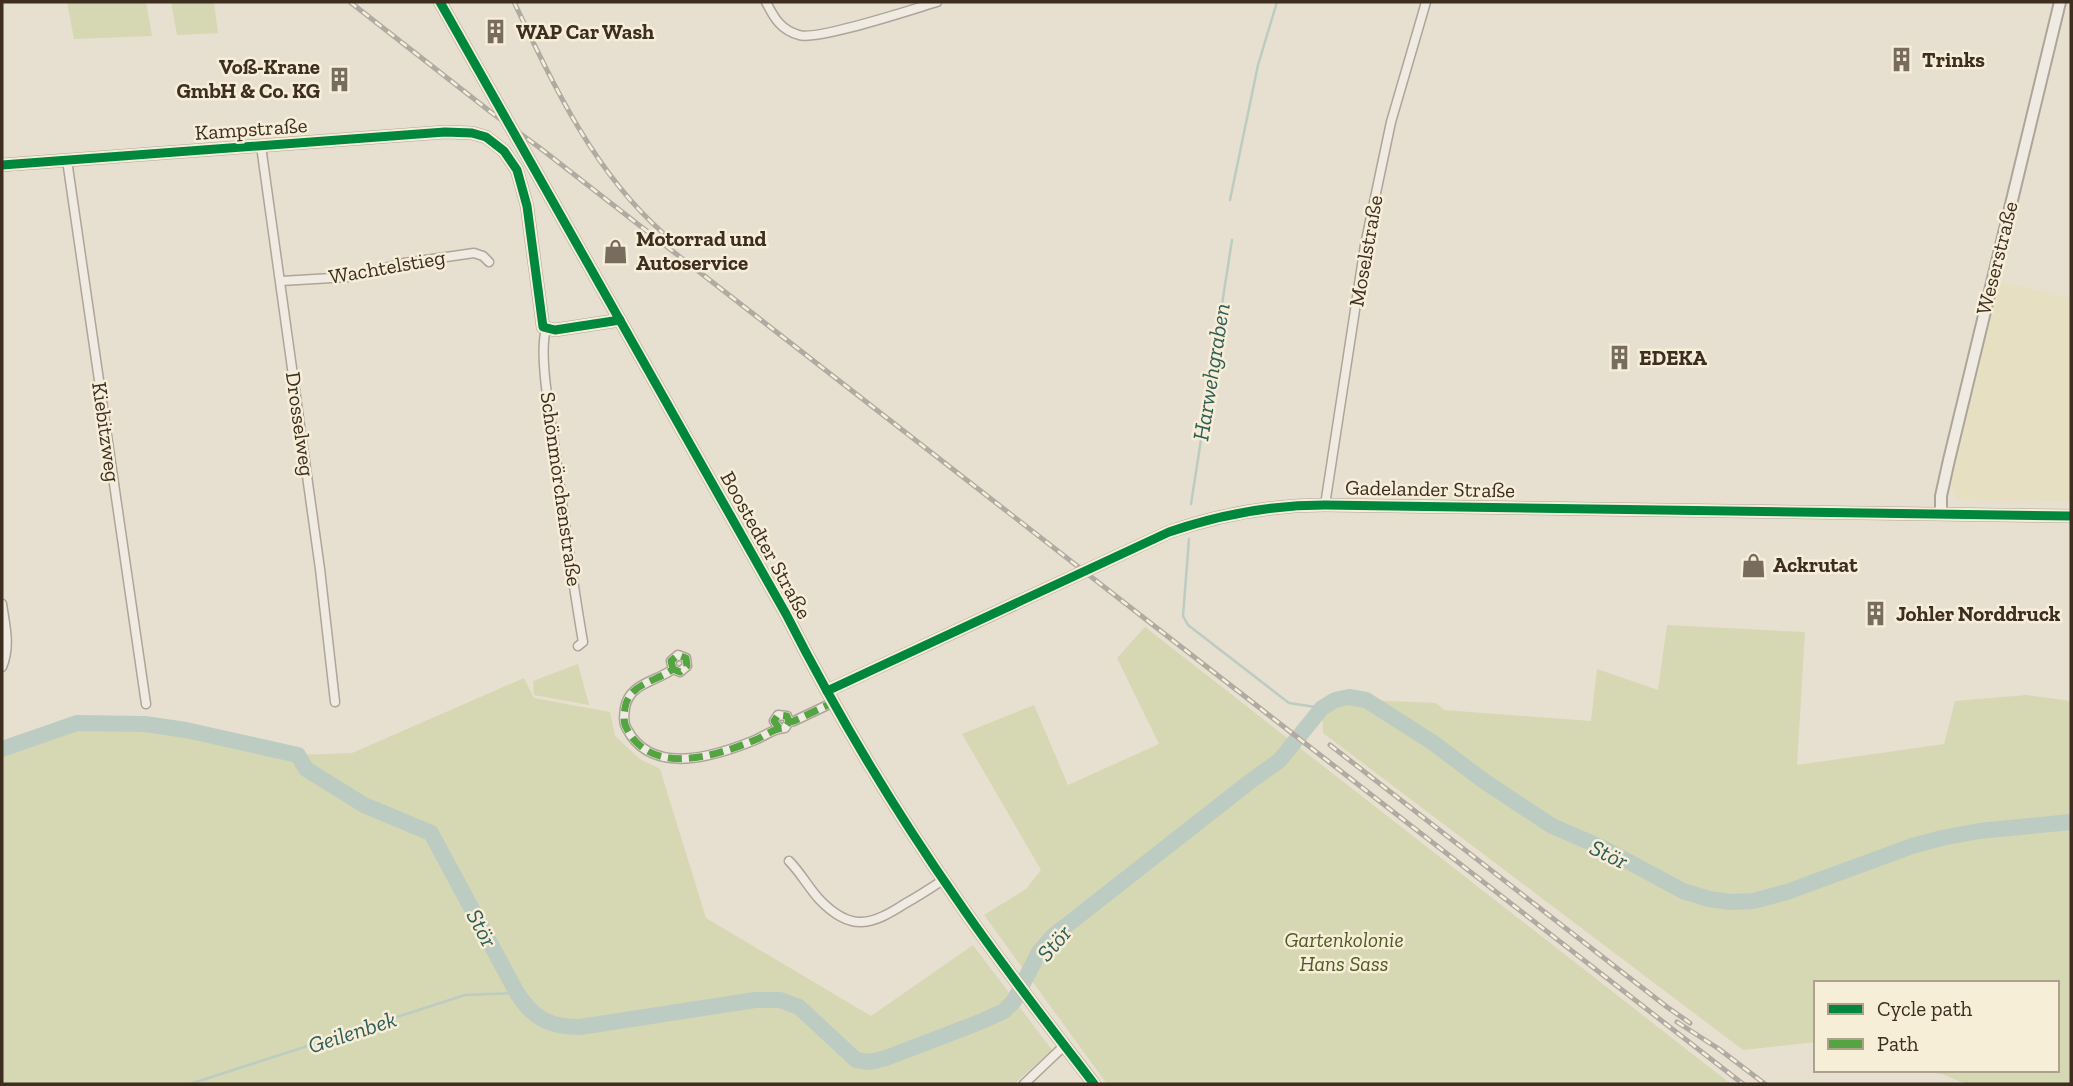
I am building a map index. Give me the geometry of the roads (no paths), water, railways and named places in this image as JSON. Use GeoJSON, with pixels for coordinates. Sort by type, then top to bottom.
{"type":"FeatureCollection","features":[{"type":"Feature","properties":{"kind":"street","name":"Boostedter Straße"},"geometry":{"type":"LineString","coordinates":[[440,2],[827,691],[943,880],[1094,1084]]}},
{"type":"Feature","properties":{"kind":"street"},"geometry":{"type":"LineString","coordinates":[[766,2],[779,25],[803,37],[829,33],[937,2]]}},
{"type":"Feature","properties":{"kind":"street","name":"Moselstraße"},"geometry":{"type":"LineString","coordinates":[[1325,505],[1373,207],[1391,122],[1426,2]]}},
{"type":"Feature","properties":{"kind":"street","name":"Weserstraße"},"geometry":{"type":"LineString","coordinates":[[1941,514],[1941,496],[1949,460],[2060,2]]}},
{"type":"Feature","properties":{"kind":"street","name":"Kampstraße"},"geometry":{"type":"LineString","coordinates":[[2,165],[462,132],[480,134],[499,146]]}},
{"type":"Feature","properties":{"kind":"street","name":"Drosselweg"},"geometry":{"type":"LineString","coordinates":[[261,146],[320,569],[335,702]]}},
{"type":"Feature","properties":{"kind":"street","name":"Schönmörchenstraße"},"geometry":{"type":"LineString","coordinates":[[499,146],[513,162],[523,188],[542,324],[546,329],[544,353],[550,410],[583,642],[578,646]]}},
{"type":"Feature","properties":{"kind":"street","name":"Kiebitzweg"},"geometry":{"type":"LineString","coordinates":[[67,160],[146,704]]}},
{"type":"Feature","properties":{"kind":"street","name":"Wachtelstieg"},"geometry":{"type":"LineString","coordinates":[[281,281],[349,276],[404,263],[474,253],[489,262]]}},
{"type":"Feature","properties":{"kind":"street"},"geometry":{"type":"LineString","coordinates":[[546,329],[620,320]]}},
{"type":"Feature","properties":{"kind":"street","name":"Gadelander Straße"},"geometry":{"type":"LineString","coordinates":[[827,691],[1169,532],[1246,510],[1325,505],[2071,516]]}},
{"type":"Feature","properties":{"kind":"street"},"geometry":{"type":"LineString","coordinates":[[2,604],[7,650],[2,667]]}},
{"type":"Feature","properties":{"kind":"street"},"geometry":{"type":"LineString","coordinates":[[673,669],[638,687],[625,705],[624,724],[633,739],[654,754],[677,760],[740,746],[779,728],[785,728],[789,722],[834,702]]}},
{"type":"Feature","properties":{"kind":"street"},"geometry":{"type":"LineString","coordinates":[[789,861],[822,902],[838,915],[861,922],[876,921],[884,917],[943,880]]}},
{"type":"Feature","properties":{"kind":"street"},"geometry":{"type":"LineString","coordinates":[[1024,1084],[1065,1045]]}},
{"type":"Feature","properties":{"kind":"waterway","name":"Harwehgraben"},"geometry":{"type":"LineString","coordinates":[[1230,200],[1258,65],[1277,2]]}},
{"type":"Feature","properties":{"kind":"waterway","name":"Harwehgraben"},"geometry":{"type":"LineString","coordinates":[[1191,504],[1232,240]]}},
{"type":"Feature","properties":{"kind":"waterway","name":"Harwehgraben"},"geometry":{"type":"LineString","coordinates":[[1189,539],[1183,616],[1188,625],[1289,703],[1322,708]]}},
{"type":"Feature","properties":{"kind":"waterway","name":"Stör"},"geometry":{"type":"LineString","coordinates":[[2,749],[77,723],[145,724],[186,730],[298,755],[306,769],[364,805],[431,833],[517,993],[543,1020],[580,1027],[755,1000],[780,1000],[799,1007],[856,1060],[870,1062],[1004,1011],[1014,1001],[1039,952],[1053,936],[1279,761],[1322,708],[1335,700],[1349,697],[1366,700],[1432,742],[1484,781],[1552,826],[1603,848],[1683,891],[1709,899],[1753,901],[1787,892],[1912,846],[1942,838],[1979,831],[2071,822]]}},
{"type":"Feature","properties":{"kind":"waterway","name":"Geilenbek"},"geometry":{"type":"LineString","coordinates":[[190,1084],[465,995],[517,993]]}},
{"type":"Feature","properties":{"kind":"railway"},"geometry":{"type":"LineString","coordinates":[[350,2],[1743,1084]]}},
{"type":"Feature","properties":{"kind":"railway"},"geometry":{"type":"LineString","coordinates":[[514,2],[560,95],[595,154],[638,209],[663,233]]}},
{"type":"Feature","properties":{"kind":"railway"},"geometry":{"type":"LineString","coordinates":[[1330,745],[1690,1023]]}},
{"type":"Feature","properties":{"kind":"railway"},"geometry":{"type":"LineString","coordinates":[[1677,1022],[1719,1049],[1765,1084]]}},
{"type":"Feature","properties":{"kind":"place","name":"WAP Car Wash"},"geometry":{"type":"Point","coordinates":[496,32]}},
{"type":"Feature","properties":{"kind":"place","name":"Trinks"},"geometry":{"type":"Point","coordinates":[1902,60]}},
{"type":"Feature","properties":{"kind":"place","name":"Voß-Krane GmbH & Co. KG"},"geometry":{"type":"Point","coordinates":[340,79]}},
{"type":"Feature","properties":{"kind":"place","name":"Motorrad und Autoservice"},"geometry":{"type":"Point","coordinates":[616,251]}},
{"type":"Feature","properties":{"kind":"place","name":"EDEKA"},"geometry":{"type":"Point","coordinates":[1619,358]}},
{"type":"Feature","properties":{"kind":"place","name":"Ackrutat"},"geometry":{"type":"Point","coordinates":[1753,565]}},
{"type":"Feature","properties":{"kind":"place","name":"Johler Norddruck"},"geometry":{"type":"Point","coordinates":[1876,614]}},
{"type":"Feature","properties":{"kind":"park label","name":"Gartenkolonie Hans Sass"},"geometry":{"type":"Point","coordinates":[1344,952]}}]}
